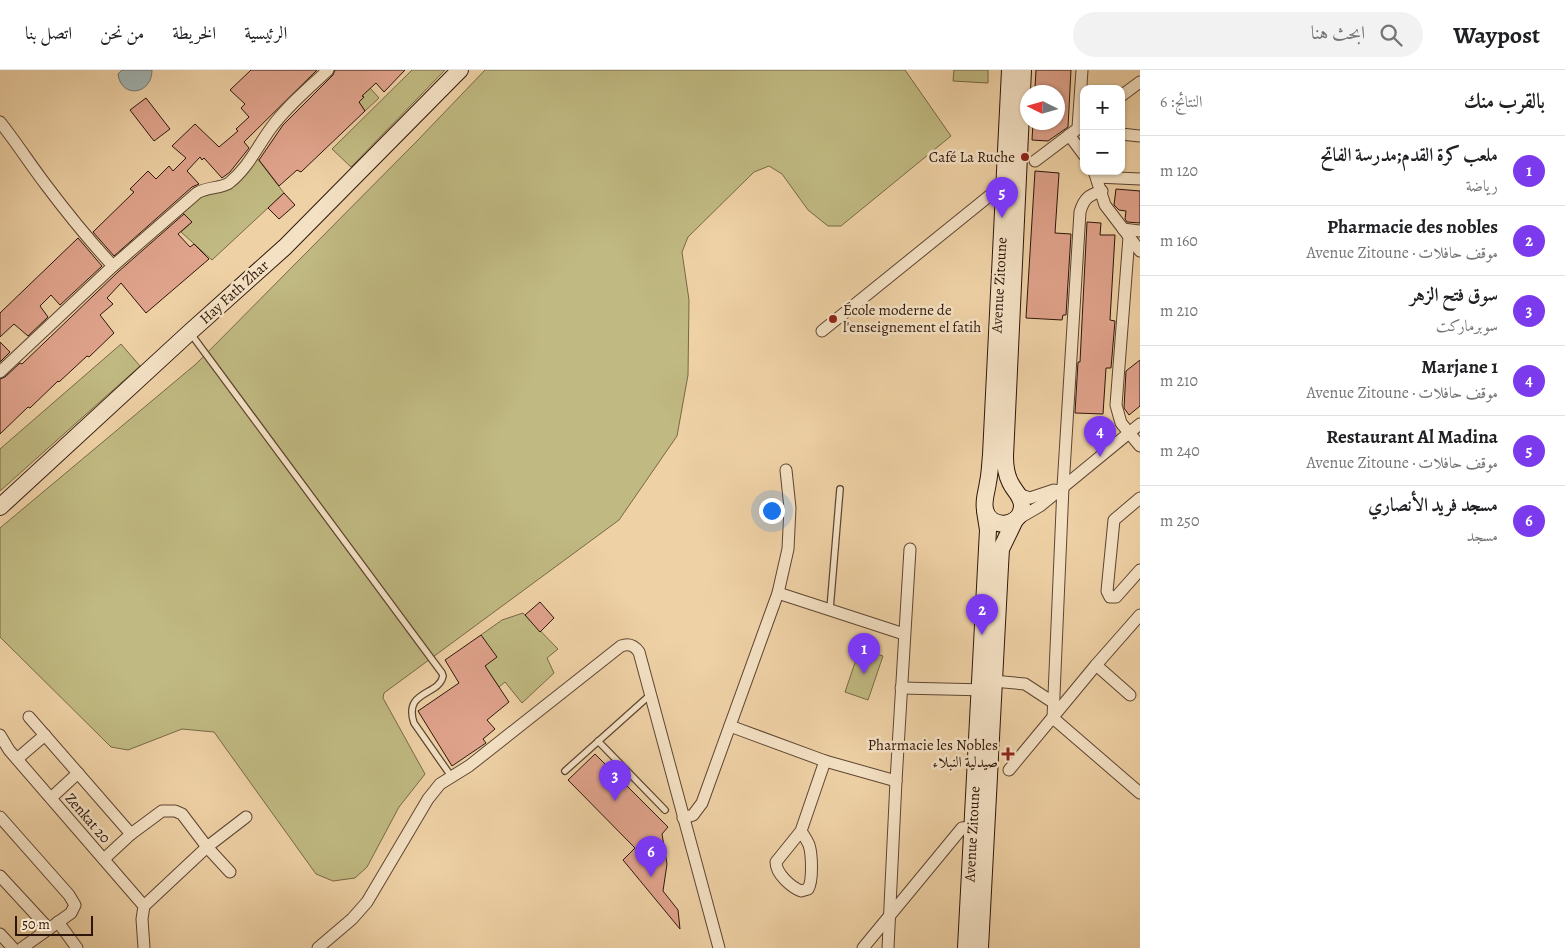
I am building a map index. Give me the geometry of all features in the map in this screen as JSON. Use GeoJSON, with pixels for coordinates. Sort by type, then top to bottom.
{"type":"FeatureCollection","features":[{"type":"Feature","properties":{"kind":"main road","name":"Hay Fath Zhar"},"geometry":{"type":"LineString","coordinates":[[0,507],[285,247],[460,70]]}},
{"type":"Feature","properties":{"kind":"main road","name":"Avenue Zitoune"},"geometry":{"type":"LineString","coordinates":[[980,948],[988,687],[988,530],[985,505],[991,455],[1010,70]]}},
{"type":"Feature","properties":{"kind":"main road","name":"Avenue Zitoune"},"geometry":{"type":"LineString","coordinates":[[1017,493],[1010,484],[1006,473],[1005,456],[1023,70]]}},
{"type":"Feature","properties":{"kind":"main road"},"geometry":{"type":"LineString","coordinates":[[999,487],[1005,487],[1017,493],[1021,499],[1021,511],[1014,520],[1003,524],[997,523],[987,516],[985,505],[988,493],[999,487]]}},
{"type":"Feature","properties":{"kind":"main road","name":"Avenue Zitoune"},"geometry":{"type":"LineString","coordinates":[[966,948],[972,827],[1001,549],[1014,520]]}},
{"type":"Feature","properties":{"kind":"street"},"geometry":{"type":"LineString","coordinates":[[0,372],[113,266],[197,193],[204,188],[228,184],[252,159],[271,128],[288,108],[328,70]]}},
{"type":"Feature","properties":{"kind":"street"},"geometry":{"type":"LineString","coordinates":[[1035,161],[1077,129],[1082,70]]}},
{"type":"Feature","properties":{"kind":"street"},"geometry":{"type":"LineString","coordinates":[[1125,93],[1140,82]]}},
{"type":"Feature","properties":{"kind":"street"},"geometry":{"type":"LineString","coordinates":[[0,122],[50,191],[113,266]]}},
{"type":"Feature","properties":{"kind":"street"},"geometry":{"type":"LineString","coordinates":[[1125,134],[1140,136]]}},
{"type":"Feature","properties":{"kind":"street"},"geometry":{"type":"LineString","coordinates":[[1102,175],[1102,191],[1105,205],[1140,251]]}},
{"type":"Feature","properties":{"kind":"street"},"geometry":{"type":"LineString","coordinates":[[1110,175],[1140,179]]}},
{"type":"Feature","properties":{"kind":"street"},"geometry":{"type":"LineString","coordinates":[[822,330],[1004,184]]}},
{"type":"Feature","properties":{"kind":"street"},"geometry":{"type":"LineString","coordinates":[[1053,718],[1063,487],[1080,212],[1086,197],[1102,191]]}},
{"type":"Feature","properties":{"kind":"street"},"geometry":{"type":"LineString","coordinates":[[1126,233],[1140,231]]}},
{"type":"Feature","properties":{"kind":"street"},"geometry":{"type":"LineString","coordinates":[[1126,233],[1116,406],[1121,423],[1140,446]]}},
{"type":"Feature","properties":{"kind":"street"},"geometry":{"type":"LineString","coordinates":[[1014,520],[1040,506],[1140,424]]}},
{"type":"Feature","properties":{"kind":"street"},"geometry":{"type":"LineString","coordinates":[[682,818],[692,815],[700,807],[778,593],[788,548],[790,508],[786,470]]}},
{"type":"Feature","properties":{"kind":"street"},"geometry":{"type":"LineString","coordinates":[[1017,493],[1030,498],[1063,487]]}},
{"type":"Feature","properties":{"kind":"street"},"geometry":{"type":"LineString","coordinates":[[1140,498],[1114,520],[1107,591],[1110,597],[1116,597],[1140,570]]}},
{"type":"Feature","properties":{"kind":"street"},"geometry":{"type":"LineString","coordinates":[[888,948],[910,549]]}},
{"type":"Feature","properties":{"kind":"street"},"geometry":{"type":"LineString","coordinates":[[778,593],[904,634]]}},
{"type":"Feature","properties":{"kind":"street"},"geometry":{"type":"LineString","coordinates":[[1009,770],[1140,615]]}},
{"type":"Feature","properties":{"kind":"street"},"geometry":{"type":"LineString","coordinates":[[318,948],[344,927],[374,892],[433,791],[440,784],[469,766],[624,645],[634,646],[639,652],[682,818],[719,948]]}},
{"type":"Feature","properties":{"kind":"street"},"geometry":{"type":"LineString","coordinates":[[1096,665],[1130,695]]}},
{"type":"Feature","properties":{"kind":"street"},"geometry":{"type":"LineString","coordinates":[[901,688],[988,687],[1025,684],[1054,703]]}},
{"type":"Feature","properties":{"kind":"street"},"geometry":{"type":"LineString","coordinates":[[29,717],[131,834]]}},
{"type":"Feature","properties":{"kind":"street"},"geometry":{"type":"LineString","coordinates":[[1053,718],[1140,793]]}},
{"type":"Feature","properties":{"kind":"street"},"geometry":{"type":"LineString","coordinates":[[730,726],[825,762],[896,781]]}},
{"type":"Feature","properties":{"kind":"street","name":"Zenkat 20"},"geometry":{"type":"LineString","coordinates":[[0,735],[10,750],[144,906]]}},
{"type":"Feature","properties":{"kind":"street"},"geometry":{"type":"LineString","coordinates":[[18,759],[46,735]]}},
{"type":"Feature","properties":{"kind":"street"},"geometry":{"type":"LineString","coordinates":[[801,831],[809,845],[811,884],[808,889],[802,891],[795,888],[779,873],[776,866],[778,859],[801,831],[825,762]]}},
{"type":"Feature","properties":{"kind":"street"},"geometry":{"type":"LineString","coordinates":[[51,798],[78,773]]}},
{"type":"Feature","properties":{"kind":"street"},"geometry":{"type":"LineString","coordinates":[[104,860],[131,834],[162,811],[175,811],[182,814],[207,848],[230,872]]}},
{"type":"Feature","properties":{"kind":"street"},"geometry":{"type":"LineString","coordinates":[[144,948],[142,919],[144,906],[207,848],[246,817]]}},
{"type":"Feature","properties":{"kind":"street"},"geometry":{"type":"LineString","coordinates":[[1,821],[74,901],[74,909],[71,913],[22,948]]}},
{"type":"Feature","properties":{"kind":"street"},"geometry":{"type":"LineString","coordinates":[[863,948],[962,828],[972,827]]}},
{"type":"Feature","properties":{"kind":"street"},"geometry":{"type":"LineString","coordinates":[[0,876],[77,948]]}},
{"type":"Feature","properties":{"kind":"street"},"geometry":{"type":"LineString","coordinates":[[0,934],[13,948]]}},
{"type":"Feature","properties":{"kind":"lane"},"geometry":{"type":"LineString","coordinates":[[190,332],[442,673],[443,680],[416,700],[411,716],[414,724],[451,776]]}},
{"type":"Feature","properties":{"kind":"lane"},"geometry":{"type":"LineString","coordinates":[[830,609],[840,489]]}},
{"type":"Feature","properties":{"kind":"lane"},"geometry":{"type":"LineString","coordinates":[[565,772],[650,695]]}},
{"type":"Feature","properties":{"kind":"lane"},"geometry":{"type":"LineString","coordinates":[[598,741],[665,810]]}},
{"type":"Feature","properties":{"kind":"shaded area"},"geometry":{"type":"Polygon","coordinates":[[[122,70],[152,70],[151,78],[142,89],[130,90],[120,82],[118,74],[122,70]]]}},
{"type":"Feature","properties":{"kind":"shaded area"},"geometry":{"type":"Polygon","coordinates":[[[412,70],[445,70],[351,167],[332,149],[412,70]]]}},
{"type":"Feature","properties":{"kind":"shaded area"},"geometry":{"type":"Polygon","coordinates":[[[485,70],[905,70],[951,136],[841,226],[828,226],[808,210],[782,174],[769,166],[754,172],[688,237],[682,252],[689,300],[688,375],[677,436],[619,520],[384,693],[383,698],[425,774],[399,807],[367,867],[355,878],[333,881],[316,874],[214,732],[182,729],[128,750],[111,747],[0,637],[0,528],[196,364],[485,70]]]}},
{"type":"Feature","properties":{"kind":"shaded area"},"geometry":{"type":"Polygon","coordinates":[[[954,70],[988,70],[988,83],[953,81],[954,70]]]}},
{"type":"Feature","properties":{"kind":"shaded area"},"geometry":{"type":"Polygon","coordinates":[[[370,88],[379,98],[365,111],[359,102],[370,88]]]}},
{"type":"Feature","properties":{"kind":"shaded area"},"geometry":{"type":"Polygon","coordinates":[[[257,158],[284,193],[212,260],[181,232],[192,222],[182,212],[205,193],[257,158]]]}},
{"type":"Feature","properties":{"kind":"shaded area"},"geometry":{"type":"Polygon","coordinates":[[[121,344],[140,366],[0,491],[0,449],[121,344]]]}},
{"type":"Feature","properties":{"kind":"shaded area"},"geometry":{"type":"Polygon","coordinates":[[[523,613],[558,649],[547,658],[554,673],[522,703],[505,682],[499,687],[485,666],[481,635],[502,620],[523,613]]]}},
{"type":"Feature","properties":{"kind":"shaded area"},"geometry":{"type":"Polygon","coordinates":[[[860,648],[883,656],[868,700],[845,692],[860,648]]]}},
{"type":"Feature","properties":{"kind":"building"},"geometry":{"type":"Polygon","coordinates":[[[251,70],[317,70],[244,142],[249,148],[230,172],[222,178],[204,158],[202,160],[200,157],[187,171],[199,184],[192,187],[114,256],[93,232],[134,192],[130,189],[148,171],[156,179],[169,166],[173,171],[186,158],[172,146],[195,124],[219,147],[238,131],[236,129],[249,117],[241,108],[245,104],[230,90],[251,70]]]}},
{"type":"Feature","properties":{"kind":"building"},"geometry":{"type":"Polygon","coordinates":[[[335,70],[405,70],[384,92],[376,83],[362,96],[364,97],[359,102],[365,111],[301,172],[297,170],[279,186],[259,160],[283,125],[333,75],[335,70]]]}},
{"type":"Feature","properties":{"kind":"building"},"geometry":{"type":"Polygon","coordinates":[[[1036,70],[1071,70],[1068,127],[1065,129],[1065,85],[1035,85],[1036,70]]]}},
{"type":"Feature","properties":{"kind":"building"},"geometry":{"type":"Polygon","coordinates":[[[146,98],[170,129],[154,141],[130,110],[146,98]]]}},
{"type":"Feature","properties":{"kind":"building"},"geometry":{"type":"Polygon","coordinates":[[[1033,130],[1064,130],[1048,141],[1032,140],[1033,130]]]}},
{"type":"Feature","properties":{"kind":"building"},"geometry":{"type":"Polygon","coordinates":[[[1035,171],[1059,173],[1055,233],[1071,234],[1066,315],[1063,315],[1062,320],[1026,318],[1035,171]]]}},
{"type":"Feature","properties":{"kind":"building"},"geometry":{"type":"Polygon","coordinates":[[[1116,189],[1140,191],[1140,223],[1127,222],[1125,219],[1126,211],[1119,210],[1114,205],[1116,189]]]}},
{"type":"Feature","properties":{"kind":"building"},"geometry":{"type":"Polygon","coordinates":[[[284,193],[295,205],[279,219],[268,208],[284,193]]]}},
{"type":"Feature","properties":{"kind":"building"},"geometry":{"type":"Polygon","coordinates":[[[184,214],[192,222],[178,234],[190,247],[194,244],[209,259],[146,313],[121,283],[107,298],[113,304],[100,315],[114,333],[30,408],[28,407],[0,434],[0,379],[5,377],[20,363],[22,364],[118,272],[184,214]]]}},
{"type":"Feature","properties":{"kind":"building"},"geometry":{"type":"Polygon","coordinates":[[[1087,222],[1101,223],[1100,235],[1115,235],[1110,320],[1115,321],[1111,368],[1106,368],[1103,414],[1075,413],[1078,362],[1080,362],[1087,222]]]}},
{"type":"Feature","properties":{"kind":"building"},"geometry":{"type":"Polygon","coordinates":[[[78,238],[102,266],[60,305],[51,295],[40,306],[48,317],[28,336],[14,324],[0,337],[0,313],[78,238]]]}},
{"type":"Feature","properties":{"kind":"building"},"geometry":{"type":"Polygon","coordinates":[[[0,342],[10,352],[0,362],[0,342]]]}},
{"type":"Feature","properties":{"kind":"building"},"geometry":{"type":"Polygon","coordinates":[[[1140,360],[1140,406],[1129,415],[1124,408],[1126,371],[1140,360]]]}},
{"type":"Feature","properties":{"kind":"building"},"geometry":{"type":"Polygon","coordinates":[[[540,602],[554,618],[540,632],[525,615],[540,602]]]}},
{"type":"Feature","properties":{"kind":"building"},"geometry":{"type":"Polygon","coordinates":[[[481,635],[497,657],[485,666],[509,702],[487,720],[495,729],[483,739],[486,743],[452,766],[418,711],[459,683],[445,660],[481,635]]]}},
{"type":"Feature","properties":{"kind":"building"},"geometry":{"type":"Polygon","coordinates":[[[595,754],[668,827],[662,834],[667,864],[663,891],[678,910],[680,929],[623,860],[635,848],[568,780],[595,754]]]}},
{"type":"Feature","properties":{"kind":"place","name":"Café La Ruche"},"geometry":{"type":"Point","coordinates":[1025,157]}},
{"type":"Feature","properties":{"kind":"place","name":"Restaurant Al Madina"},"geometry":{"type":"Point","coordinates":[1002,218]}},
{"type":"Feature","properties":{"kind":"place","name":"École moderne de l'enseignement el fatih"},"geometry":{"type":"Point","coordinates":[833,319]}},
{"type":"Feature","properties":{"kind":"place","name":"Marjane 1"},"geometry":{"type":"Point","coordinates":[1100,457]}},
{"type":"Feature","properties":{"kind":"place","name":"Pharmacie des nobles"},"geometry":{"type":"Point","coordinates":[982,635]}},
{"type":"Feature","properties":{"kind":"place","name":"ملعب كرة القدم;مدرسة الفاتح"},"geometry":{"type":"Point","coordinates":[864,674]}},
{"type":"Feature","properties":{"kind":"place","name":"Pharmacie les Nobles صيدلية النبلاء"},"geometry":{"type":"Point","coordinates":[1008,754]}},
{"type":"Feature","properties":{"kind":"place","name":"سوق فتح الزهر"},"geometry":{"type":"Point","coordinates":[615,801]}},
{"type":"Feature","properties":{"kind":"place","name":"مسجد فريد الأنصاري"},"geometry":{"type":"Point","coordinates":[651,877]}}]}
